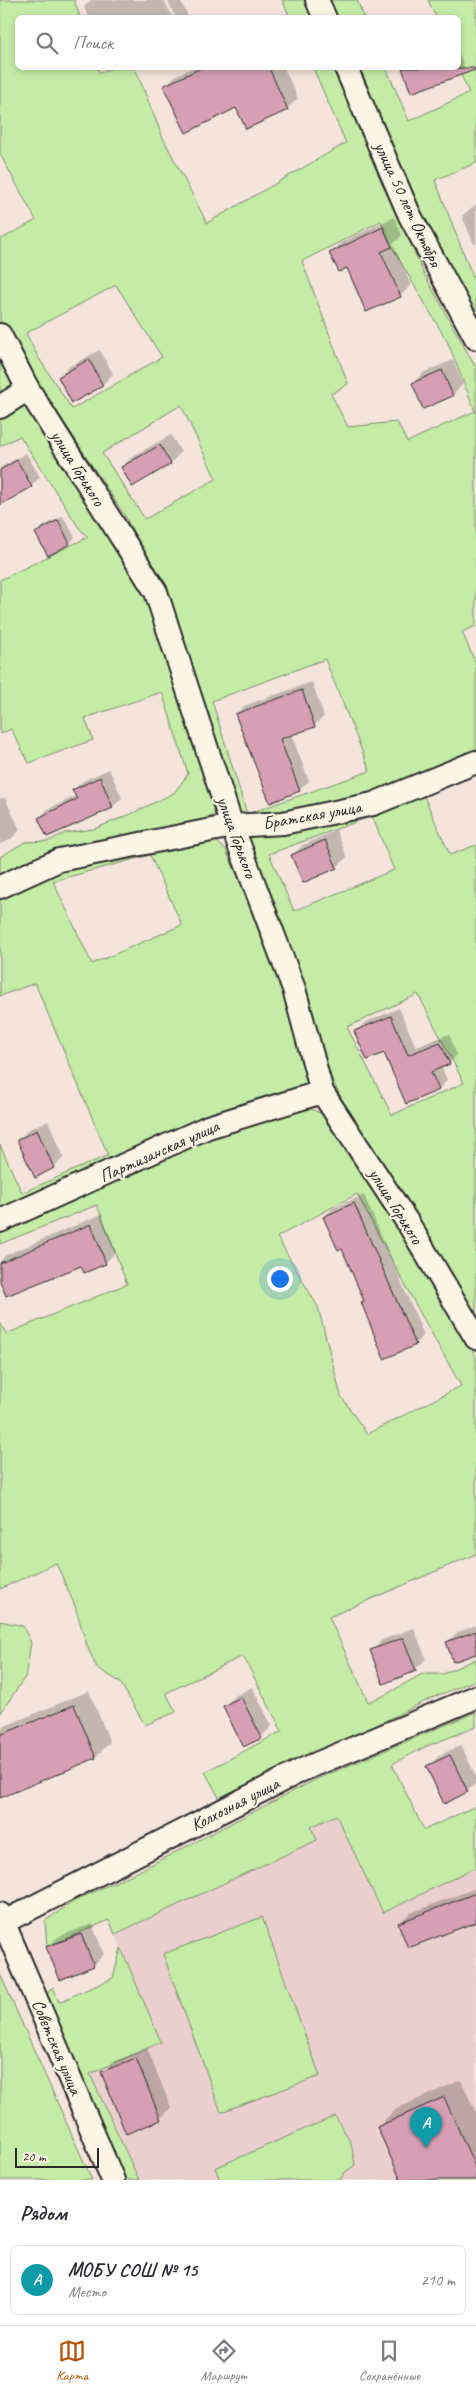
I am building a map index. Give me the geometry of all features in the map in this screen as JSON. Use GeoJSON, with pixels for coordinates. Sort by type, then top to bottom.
{"type":"FeatureCollection","features":[{"type":"Feature","properties":{"kind":"street"},"geometry":{"type":"LineString","coordinates":[[317,0],[324,15]]}},
{"type":"Feature","properties":{"kind":"street","name":"улица 50 лет Октября"},"geometry":{"type":"LineString","coordinates":[[347,70],[410,216],[476,338]]}},
{"type":"Feature","properties":{"kind":"street","name":"улица Горького"},"geometry":{"type":"LineString","coordinates":[[0,335],[28,389],[156,592],[232,826],[294,989],[322,1092],[408,1223],[476,1337]]}},
{"type":"Feature","properties":{"kind":"street"},"geometry":{"type":"LineString","coordinates":[[0,407],[28,389]]}},
{"type":"Feature","properties":{"kind":"street","name":"Братская улица"},"geometry":{"type":"LineString","coordinates":[[0,887],[59,860],[232,826],[283,823],[373,804],[476,762]]}},
{"type":"Feature","properties":{"kind":"street","name":"Партизанская улица"},"geometry":{"type":"LineString","coordinates":[[0,1222],[208,1127],[322,1092]]}},
{"type":"Feature","properties":{"kind":"street","name":"Колхозная улица"},"geometry":{"type":"LineString","coordinates":[[1,1920],[302,1770],[476,1698]]}},
{"type":"Feature","properties":{"kind":"street","name":"Советская улица"},"geometry":{"type":"LineString","coordinates":[[1,1920],[113,2180]]}},
{"type":"Feature","properties":{"kind":"shaded area"},"geometry":{"type":"Polygon","coordinates":[[[337,1815],[383,1913],[476,1867],[476,2180],[139,2180],[90,2073],[160,2042],[109,1920],[337,1815]]]}},
{"type":"Feature","properties":{"kind":"green space"},"geometry":{"type":"Polygon","coordinates":[[[0,0],[74,0],[79,15],[15,15],[15,70],[98,70],[100,73],[107,70],[136,70],[163,138],[207,223],[346,143],[314,70],[337,70],[423,272],[476,368],[476,626],[462,632],[476,664],[476,755],[366,799],[237,821],[174,612],[125,516],[11,341],[0,320],[0,240],[36,220],[0,154],[0,0]],[[381,221],[302,261],[348,384],[331,394],[348,427],[397,422],[407,442],[475,411],[448,343],[392,247],[381,221]],[[116,285],[26,333],[38,357],[72,409],[162,357],[116,285]],[[181,405],[102,453],[145,519],[216,479],[181,405]],[[325,659],[212,701],[247,814],[370,771],[325,659]]]}},
{"type":"Feature","properties":{"kind":"green space"},"geometry":{"type":"Polygon","coordinates":[[[282,0],[308,0],[314,15],[289,15],[282,0]]]}},
{"type":"Feature","properties":{"kind":"green space"},"geometry":{"type":"Polygon","coordinates":[[[329,0],[357,0],[363,15],[335,15],[329,0]]]}},
{"type":"Feature","properties":{"kind":"green space"},"geometry":{"type":"Polygon","coordinates":[[[428,0],[476,0],[476,163],[435,180],[476,285],[476,316],[427,232],[358,70],[387,70],[409,121],[469,93],[459,70],[461,70],[461,15],[435,15],[428,0]]]}},
{"type":"Feature","properties":{"kind":"green space"},"geometry":{"type":"Polygon","coordinates":[[[0,354],[18,384],[0,396],[0,354]]]}},
{"type":"Feature","properties":{"kind":"green space"},"geometry":{"type":"Polygon","coordinates":[[[26,398],[147,588],[217,814],[200,821],[18,866],[0,877],[0,857],[25,842],[49,841],[65,833],[94,829],[131,814],[174,793],[188,774],[162,692],[85,718],[93,740],[29,763],[11,729],[0,734],[0,580],[88,537],[79,528],[20,436],[0,446],[0,414],[26,398]]]}},
{"type":"Feature","properties":{"kind":"green space"},"geometry":{"type":"Polygon","coordinates":[[[476,769],[476,775],[424,796],[450,855],[476,845],[476,1320],[359,1135],[331,1077],[289,953],[244,838],[286,830],[476,769]],[[372,816],[269,854],[294,911],[394,870],[372,816]],[[418,994],[347,1027],[392,1115],[464,1083],[418,994]]]}},
{"type":"Feature","properties":{"kind":"green space"},"geometry":{"type":"Polygon","coordinates":[[[198,836],[216,841],[226,850],[282,974],[310,1073],[308,1083],[294,1093],[0,1215],[0,1145],[22,1193],[108,1155],[35,983],[0,996],[0,892],[26,879],[198,836]],[[150,855],[53,881],[92,964],[182,925],[150,855]]]}},
{"type":"Feature","properties":{"kind":"green space"},"geometry":{"type":"Polygon","coordinates":[[[305,1106],[326,1116],[383,1198],[464,1333],[476,1357],[476,1554],[329,1617],[368,1702],[383,1696],[422,1674],[443,1674],[476,1659],[476,1680],[434,1697],[221,1801],[205,1772],[282,1731],[243,1656],[166,1693],[176,1712],[145,1725],[120,1682],[97,1668],[87,1646],[75,1606],[56,1563],[0,1589],[0,1322],[6,1334],[127,1284],[97,1205],[0,1244],[0,1228],[216,1132],[305,1106]],[[357,1194],[277,1237],[318,1307],[341,1396],[367,1434],[461,1386],[357,1194]]]}},
{"type":"Feature","properties":{"kind":"green space"},"geometry":{"type":"Polygon","coordinates":[[[0,1621],[23,1626],[31,1643],[25,1677],[0,1714],[0,1621]]]}},
{"type":"Feature","properties":{"kind":"green space"},"geometry":{"type":"Polygon","coordinates":[[[476,1712],[476,1727],[427,1746],[392,1764],[424,1830],[476,1806],[476,1867],[383,1913],[336,1815],[311,1827],[317,1840],[115,1934],[109,1920],[47,1947],[45,1921],[74,1901],[137,1872],[317,1779],[476,1712]]]}},
{"type":"Feature","properties":{"kind":"green space"},"geometry":{"type":"Polygon","coordinates":[[[262,1917],[320,2076],[221,2112],[163,1954],[262,1917]]]}},
{"type":"Feature","properties":{"kind":"green space"},"geometry":{"type":"Polygon","coordinates":[[[121,1948],[161,2042],[90,2074],[139,2180],[114,2180],[35,2008],[53,1987],[59,2002],[113,1978],[121,1948]]]}},
{"type":"Feature","properties":{"kind":"green space"},"geometry":{"type":"Polygon","coordinates":[[[0,1974],[92,2180],[0,2180],[0,1974]]]}},
{"type":"Feature","properties":{"kind":"green space"},"geometry":{"type":"Polygon","coordinates":[[[335,2116],[351,2143],[355,2165],[344,2173],[340,2180],[220,2180],[215,2168],[335,2116]]]}},
{"type":"Feature","properties":{"kind":"building"},"geometry":{"type":"Polygon","coordinates":[[[461,68],[474,68],[475,70],[411,93],[403,70],[461,70],[461,68]]]}},
{"type":"Feature","properties":{"kind":"building"},"geometry":{"type":"Polygon","coordinates":[[[197,70],[270,70],[288,110],[246,129],[236,108],[186,133],[163,86],[197,70]]]}},
{"type":"Feature","properties":{"kind":"building"},"geometry":{"type":"Polygon","coordinates":[[[383,227],[392,247],[381,252],[401,297],[366,312],[347,268],[339,272],[329,253],[383,227]]]}},
{"type":"Feature","properties":{"kind":"building"},"geometry":{"type":"Polygon","coordinates":[[[89,359],[103,386],[72,403],[58,377],[89,359]]]}},
{"type":"Feature","properties":{"kind":"building"},"geometry":{"type":"Polygon","coordinates":[[[442,370],[453,396],[423,409],[412,383],[442,370]]]}},
{"type":"Feature","properties":{"kind":"building"},"geometry":{"type":"Polygon","coordinates":[[[160,445],[171,464],[132,487],[121,467],[160,445]]]}},
{"type":"Feature","properties":{"kind":"building"},"geometry":{"type":"Polygon","coordinates":[[[17,460],[32,487],[0,505],[0,470],[17,460]]]}},
{"type":"Feature","properties":{"kind":"building"},"geometry":{"type":"Polygon","coordinates":[[[58,520],[70,544],[48,556],[35,533],[58,520]]]}},
{"type":"Feature","properties":{"kind":"building"},"geometry":{"type":"Polygon","coordinates":[[[302,690],[315,727],[280,739],[300,791],[270,803],[235,714],[302,690]]]}},
{"type":"Feature","properties":{"kind":"building"},"geometry":{"type":"Polygon","coordinates":[[[100,777],[113,808],[47,837],[38,818],[77,799],[72,790],[100,777]]]}},
{"type":"Feature","properties":{"kind":"building"},"geometry":{"type":"Polygon","coordinates":[[[325,840],[337,868],[303,883],[291,855],[325,840]]]}},
{"type":"Feature","properties":{"kind":"building"},"geometry":{"type":"Polygon","coordinates":[[[391,1016],[408,1055],[440,1042],[450,1064],[431,1072],[439,1090],[406,1104],[384,1053],[367,1060],[354,1031],[391,1016]]]}},
{"type":"Feature","properties":{"kind":"building"},"geometry":{"type":"Polygon","coordinates":[[[37,1130],[54,1168],[35,1178],[17,1140],[37,1130]]]}},
{"type":"Feature","properties":{"kind":"building"},"geometry":{"type":"Polygon","coordinates":[[[354,1203],[416,1345],[384,1359],[361,1302],[364,1301],[342,1249],[338,1250],[323,1217],[354,1203]]]}},
{"type":"Feature","properties":{"kind":"building"},"geometry":{"type":"Polygon","coordinates":[[[91,1224],[106,1264],[84,1273],[81,1266],[6,1296],[0,1281],[0,1263],[91,1224]]]}},
{"type":"Feature","properties":{"kind":"building"},"geometry":{"type":"Polygon","coordinates":[[[476,1631],[476,1654],[453,1662],[446,1642],[476,1631]]]}},
{"type":"Feature","properties":{"kind":"building"},"geometry":{"type":"Polygon","coordinates":[[[403,1638],[416,1671],[383,1684],[370,1650],[403,1638]]]}},
{"type":"Feature","properties":{"kind":"building"},"geometry":{"type":"Polygon","coordinates":[[[241,1697],[262,1738],[243,1747],[223,1706],[241,1697]]]}},
{"type":"Feature","properties":{"kind":"building"},"geometry":{"type":"Polygon","coordinates":[[[74,1705],[96,1758],[0,1798],[0,1735],[74,1705]]]}},
{"type":"Feature","properties":{"kind":"building"},"geometry":{"type":"Polygon","coordinates":[[[450,1755],[468,1792],[444,1804],[426,1766],[450,1755]]]}},
{"type":"Feature","properties":{"kind":"building"},"geometry":{"type":"Polygon","coordinates":[[[476,1893],[476,1922],[408,1948],[398,1923],[476,1893]]]}},
{"type":"Feature","properties":{"kind":"building"},"geometry":{"type":"Polygon","coordinates":[[[81,1934],[94,1966],[60,1980],[46,1947],[81,1934]]]}},
{"type":"Feature","properties":{"kind":"building"},"geometry":{"type":"Polygon","coordinates":[[[136,2058],[161,2120],[126,2134],[101,2072],[136,2058]]]}},
{"type":"Feature","properties":{"kind":"building"},"geometry":{"type":"Polygon","coordinates":[[[444,2097],[476,2169],[476,2180],[401,2180],[377,2127],[444,2097]]]}},
{"type":"Feature","properties":{"kind":"place","name":"МОБУ СОШ № 15"},"geometry":{"type":"Point","coordinates":[426,2148]}}]}
